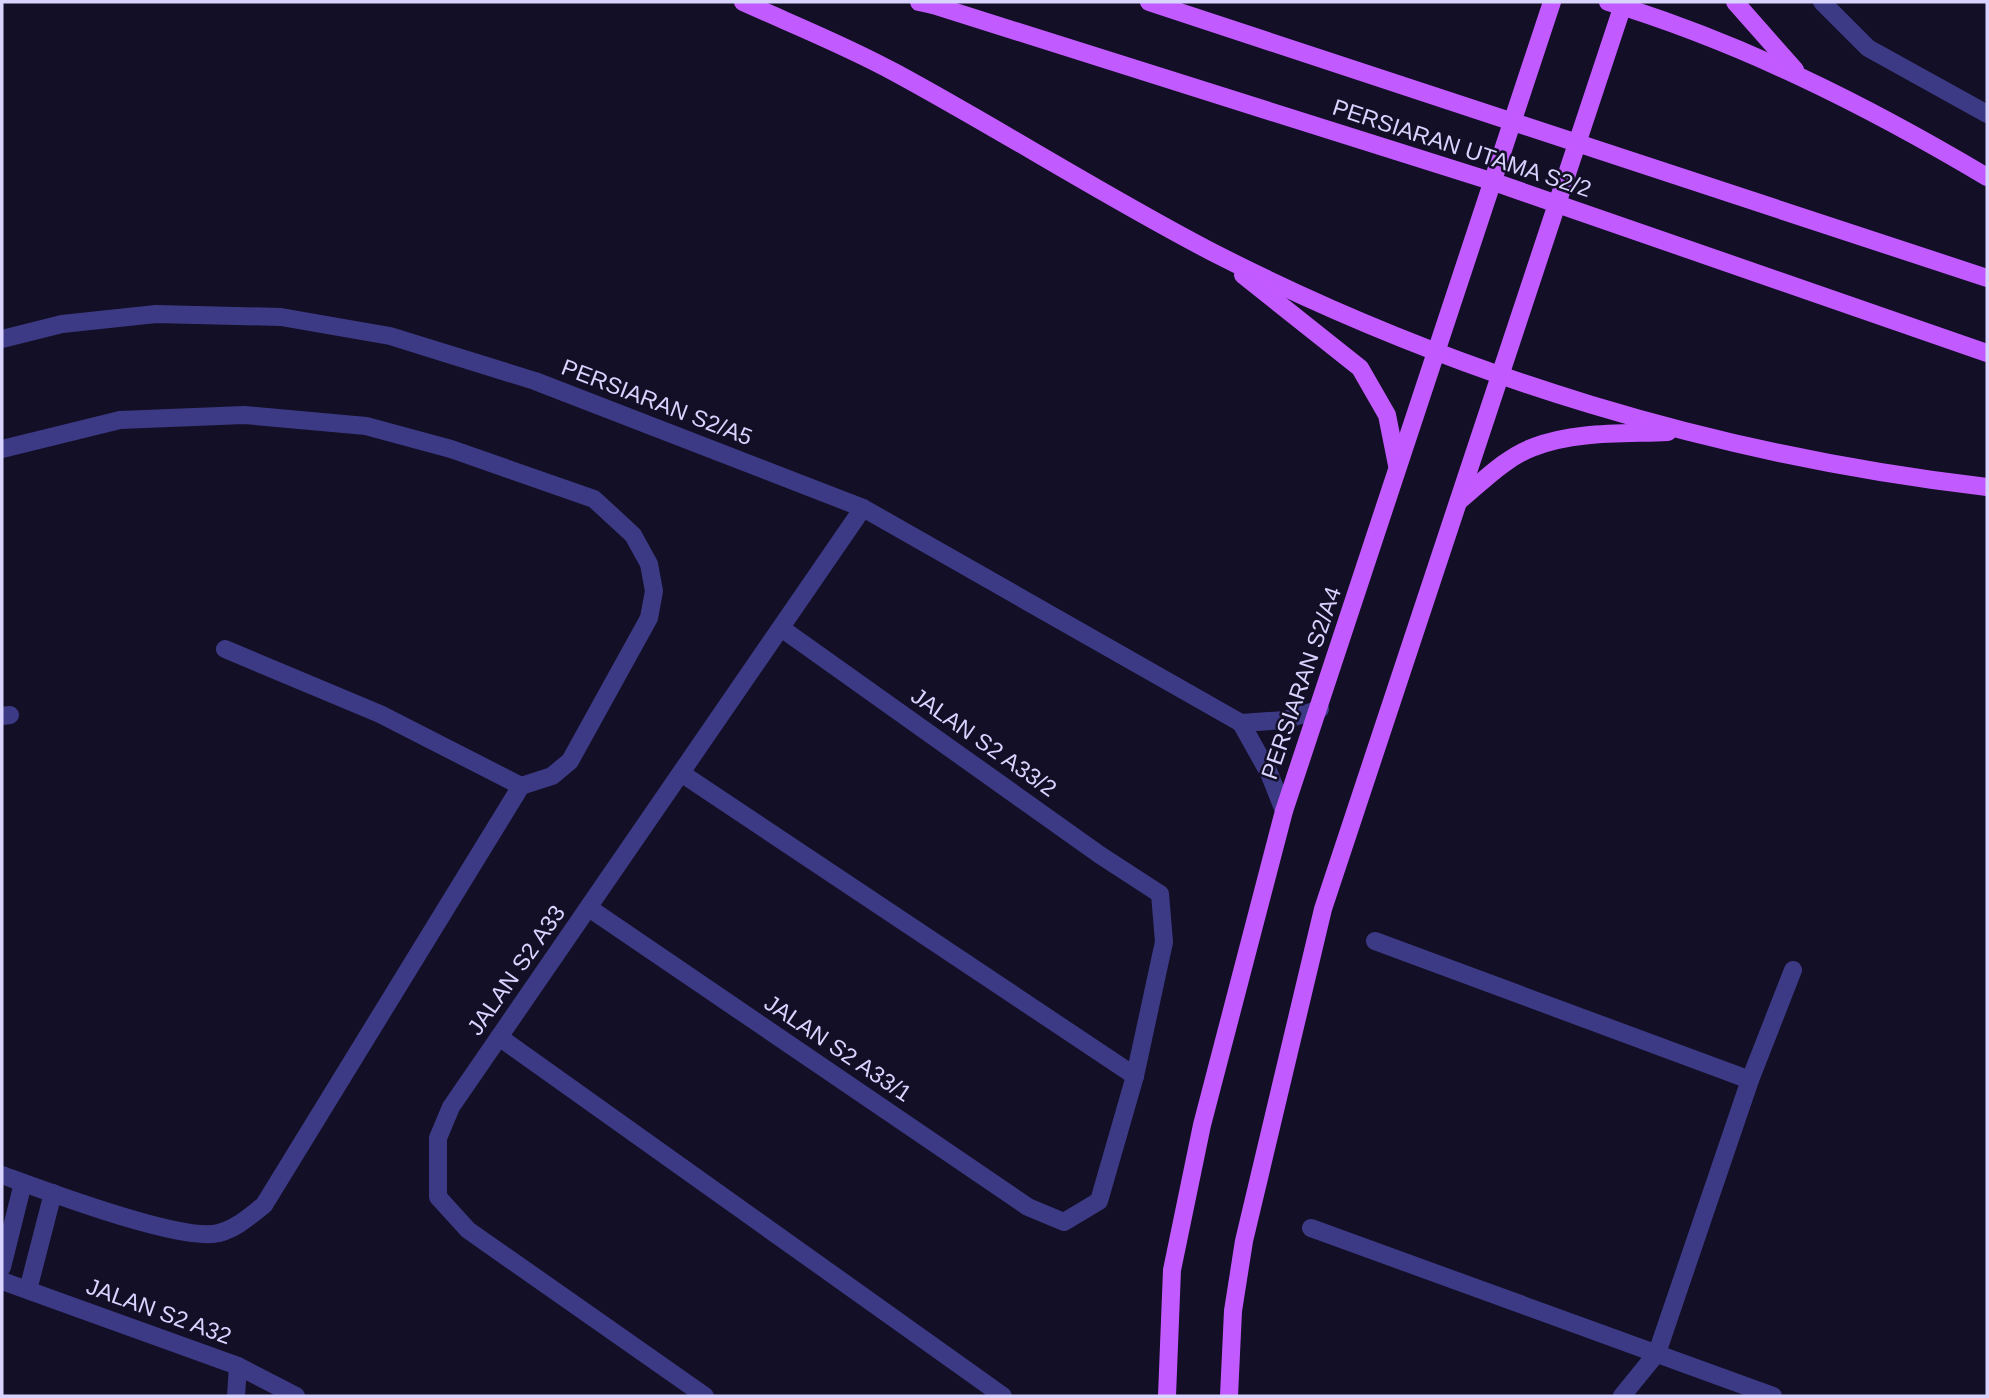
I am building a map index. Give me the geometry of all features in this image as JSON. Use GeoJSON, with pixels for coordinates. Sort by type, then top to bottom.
{"type":"FeatureCollection","features":[{"type":"Feature","properties":{"kind":"main road"},"geometry":{"type":"LineString","coordinates":[[743,2],[893,71],[1214,253],[1371,327],[1605,411],[1685,431],[1907,478],[1987,487]]}},
{"type":"Feature","properties":{"kind":"main road","name":"PERSIARAN UTAMA S2/2"},"geometry":{"type":"LineString","coordinates":[[1149,2],[1987,278]]}},
{"type":"Feature","properties":{"kind":"main road","name":"PERSIARAN S2/A4"},"geometry":{"type":"LineString","coordinates":[[1167,1396],[1172,1270],[1202,1125],[1284,811],[1552,2]]}},
{"type":"Feature","properties":{"kind":"main road"},"geometry":{"type":"LineString","coordinates":[[1735,2],[1801,77]]}},
{"type":"Feature","properties":{"kind":"main road","name":"PERSIARAN UTAMA S2/2"},"geometry":{"type":"LineString","coordinates":[[926,3],[1494,182],[1987,352]]}},
{"type":"Feature","properties":{"kind":"main road"},"geometry":{"type":"LineString","coordinates":[[1229,1396],[1233,1311],[1244,1241],[1322,909],[1500,375],[1618,3],[1739,47],[1896,122],[1987,177]]}},
{"type":"Feature","properties":{"kind":"main road"},"geometry":{"type":"LineString","coordinates":[[1214,253],[1330,341],[1360,368],[1387,415],[1398,469]]}},
{"type":"Feature","properties":{"kind":"main road"},"geometry":{"type":"LineString","coordinates":[[1458,502],[1502,466],[1532,447],[1575,436],[1685,431]]}},
{"type":"Feature","properties":{"kind":"street"},"geometry":{"type":"LineString","coordinates":[[1822,2],[1868,48],[1987,114]]}},
{"type":"Feature","properties":{"kind":"street","name":"PERSIARAN S2/A5"},"geometry":{"type":"LineString","coordinates":[[2,339],[61,324],[156,314],[281,317],[390,336],[535,381],[863,508],[1241,723]]}},
{"type":"Feature","properties":{"kind":"street"},"geometry":{"type":"LineString","coordinates":[[2,449],[120,420],[244,415],[366,426],[450,449],[594,499],[634,535],[649,564],[654,591],[649,618],[570,761],[552,776],[521,786],[264,1205],[240,1224],[217,1234],[181,1233],[2,1175]]}},
{"type":"Feature","properties":{"kind":"street","name":"JALAN S2 A33"},"geometry":{"type":"LineString","coordinates":[[705,1396],[468,1230],[438,1197],[438,1139],[451,1107],[863,508]]}},
{"type":"Feature","properties":{"kind":"street","name":"JALAN S2 A33/2"},"geometry":{"type":"LineString","coordinates":[[781,628],[1100,855],[1160,894],[1164,942],[1135,1076]]}},
{"type":"Feature","properties":{"kind":"street"},"geometry":{"type":"LineString","coordinates":[[225,649],[380,714],[521,786]]}},
{"type":"Feature","properties":{"kind":"street"},"geometry":{"type":"LineString","coordinates":[[1284,811],[1269,773],[1241,723],[1285,720],[1320,709]]}},
{"type":"Feature","properties":{"kind":"street"},"geometry":{"type":"LineString","coordinates":[[681,774],[1135,1076]]}},
{"type":"Feature","properties":{"kind":"street","name":"JALAN S2 A33/1"},"geometry":{"type":"LineString","coordinates":[[589,908],[1028,1207],[1064,1223],[1099,1201],[1135,1076]]}},
{"type":"Feature","properties":{"kind":"street"},"geometry":{"type":"LineString","coordinates":[[1375,941],[1750,1080]]}},
{"type":"Feature","properties":{"kind":"street"},"geometry":{"type":"LineString","coordinates":[[1622,1396],[1657,1353],[1750,1080],[1793,970]]}},
{"type":"Feature","properties":{"kind":"street"},"geometry":{"type":"LineString","coordinates":[[499,1037],[1003,1396]]}},
{"type":"Feature","properties":{"kind":"street"},"geometry":{"type":"LineString","coordinates":[[2,1266],[23,1183]]}},
{"type":"Feature","properties":{"kind":"street"},"geometry":{"type":"LineString","coordinates":[[28,1290],[53,1193]]}},
{"type":"Feature","properties":{"kind":"street"},"geometry":{"type":"LineString","coordinates":[[1311,1228],[1773,1396]]}},
{"type":"Feature","properties":{"kind":"street","name":"JALAN S2 A32"},"geometry":{"type":"LineString","coordinates":[[2,1281],[238,1366],[296,1396]]}},
{"type":"Feature","properties":{"kind":"street"},"geometry":{"type":"LineString","coordinates":[[236,1396],[238,1366]]}}]}
